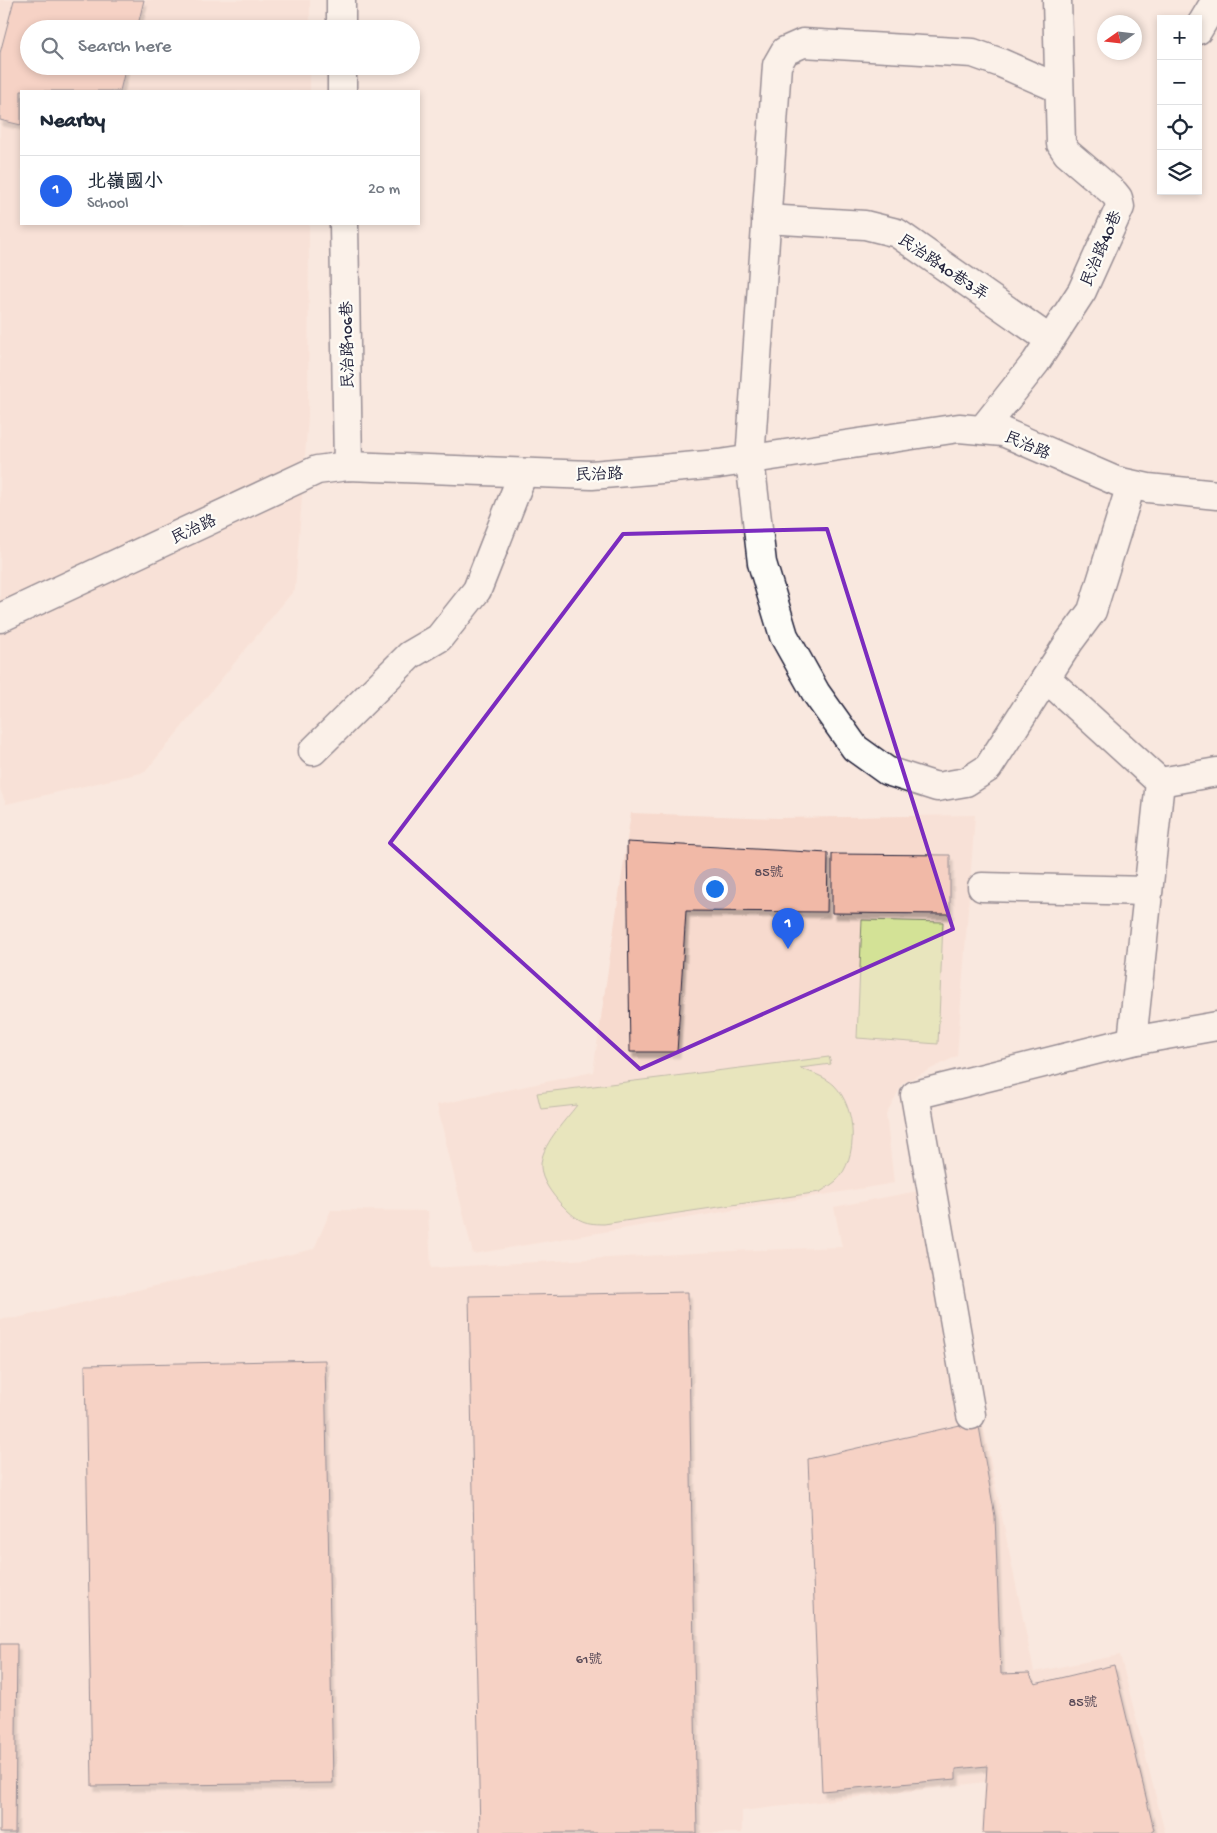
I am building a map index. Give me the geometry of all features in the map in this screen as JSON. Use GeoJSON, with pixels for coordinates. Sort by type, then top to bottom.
{"type":"FeatureCollection","features":[{"type":"Feature","properties":{"kind":"street"},"geometry":{"type":"LineString","coordinates":[[341,0],[341,20]]}},
{"type":"Feature","properties":{"kind":"street"},"geometry":{"type":"LineString","coordinates":[[1202,23],[1216,0]]}},
{"type":"Feature","properties":{"kind":"street","name":"民治路40巷"},"geometry":{"type":"LineString","coordinates":[[983,429],[1036,362],[1082,291],[1120,207],[1118,198],[1114,193],[1067,153],[1061,144],[1054,2]]}},
{"type":"Feature","properties":{"kind":"street"},"geometry":{"type":"LineString","coordinates":[[1058,88],[1001,62],[973,54],[803,43],[785,50],[777,65],[750,460],[762,563],[784,636],[816,693],[855,748],[887,772],[937,787],[966,782],[988,768],[1092,610],[1131,485]]}},
{"type":"Feature","properties":{"kind":"street"},"geometry":{"type":"LineString","coordinates":[[342,75],[342,90]]}},
{"type":"Feature","properties":{"kind":"street","name":"民治路40巷3弄"},"geometry":{"type":"LineString","coordinates":[[766,220],[865,225],[898,233],[1050,340]]}},
{"type":"Feature","properties":{"kind":"street","name":"民治路106巷"},"geometry":{"type":"LineString","coordinates":[[344,225],[348,466]]}},
{"type":"Feature","properties":{"kind":"street","name":"民治路"},"geometry":{"type":"LineString","coordinates":[[0,618],[317,470],[348,466],[592,475],[719,464],[959,428],[1003,432],[1116,481],[1131,485],[1217,495]]}},
{"type":"Feature","properties":{"kind":"street"},"geometry":{"type":"LineString","coordinates":[[312,751],[410,655],[439,638],[478,590],[523,473]]}},
{"type":"Feature","properties":{"kind":"street"},"geometry":{"type":"LineString","coordinates":[[1046,678],[1160,782]]}},
{"type":"Feature","properties":{"kind":"street"},"geometry":{"type":"LineString","coordinates":[[1160,782],[1217,772]]}},
{"type":"Feature","properties":{"kind":"street"},"geometry":{"type":"LineString","coordinates":[[1132,1041],[1160,782]]}},
{"type":"Feature","properties":{"kind":"street"},"geometry":{"type":"LineString","coordinates":[[982,888],[1148,891]]}},
{"type":"Feature","properties":{"kind":"street"},"geometry":{"type":"LineString","coordinates":[[971,1415],[915,1095],[1132,1041],[1217,1026]]}},
{"type":"Feature","properties":{"kind":"highlighted area"},"geometry":{"type":"Polygon","coordinates":[[[827,529],[953,929],[640,1069],[390,843],[623,534],[827,529]]]}},
{"type":"Feature","properties":{"kind":"shaded area"},"geometry":{"type":"Polygon","coordinates":[[[0,0],[310,0],[310,20],[20,20],[20,75],[310,75],[310,90],[20,90],[20,225],[309,225],[308,416],[295,589],[145,772],[6,804],[0,789],[0,0]]]}},
{"type":"Feature","properties":{"kind":"shaded area"},"geometry":{"type":"Polygon","coordinates":[[[631,813],[779,818],[975,815],[957,1056],[903,1083],[886,1114],[894,1183],[473,1254],[437,1105],[593,1072],[631,813]]]}},
{"type":"Feature","properties":{"kind":"shaded area"},"geometry":{"type":"Polygon","coordinates":[[[934,1188],[1034,1672],[1120,1655],[1165,1833],[981,1833],[985,1782],[742,1811],[742,1833],[0,1833],[0,1319],[17,1318],[314,1249],[331,1210],[428,1211],[431,1268],[732,1251],[842,1247],[834,1207],[934,1188]]]}},
{"type":"Feature","properties":{"kind":"green space"},"geometry":{"type":"Polygon","coordinates":[[[862,920],[943,922],[938,1044],[857,1038],[862,920]]]}},
{"type":"Feature","properties":{"kind":"green space"},"geometry":{"type":"Polygon","coordinates":[[[829,1057],[831,1064],[800,1068],[826,1079],[842,1095],[851,1119],[852,1147],[849,1160],[836,1181],[820,1192],[596,1224],[580,1220],[571,1214],[554,1196],[543,1177],[542,1159],[549,1142],[577,1105],[541,1109],[537,1093],[829,1057]]]}},
{"type":"Feature","properties":{"kind":"building"},"geometry":{"type":"Polygon","coordinates":[[[14,0],[144,0],[139,20],[20,20],[20,75],[124,75],[120,90],[20,90],[20,125],[0,120],[0,53],[14,0]]]}},
{"type":"Feature","properties":{"kind":"building"},"geometry":{"type":"Polygon","coordinates":[[[627,842],[828,853],[827,912],[686,911],[677,1052],[630,1052],[627,842]]]}},
{"type":"Feature","properties":{"kind":"building"},"geometry":{"type":"Polygon","coordinates":[[[832,854],[950,855],[950,914],[832,913],[832,854]]]}},
{"type":"Feature","properties":{"kind":"building"},"geometry":{"type":"Polygon","coordinates":[[[688,1292],[697,1833],[480,1833],[469,1296],[688,1292]]]}},
{"type":"Feature","properties":{"kind":"building"},"geometry":{"type":"Polygon","coordinates":[[[325,1360],[333,1783],[92,1786],[85,1365],[325,1360]]]}},
{"type":"Feature","properties":{"kind":"building"},"geometry":{"type":"Polygon","coordinates":[[[978,1421],[995,1516],[1001,1674],[1029,1673],[1035,1684],[1114,1665],[1154,1830],[1150,1833],[983,1833],[987,1766],[956,1769],[956,1779],[822,1791],[808,1459],[978,1421]]]}},
{"type":"Feature","properties":{"kind":"building"},"geometry":{"type":"Polygon","coordinates":[[[0,1644],[17,1644],[15,1833],[0,1833],[0,1644]]]}},
{"type":"Feature","properties":{"kind":"place","name":"北嶺國小"},"geometry":{"type":"Point","coordinates":[788,949]}}]}
